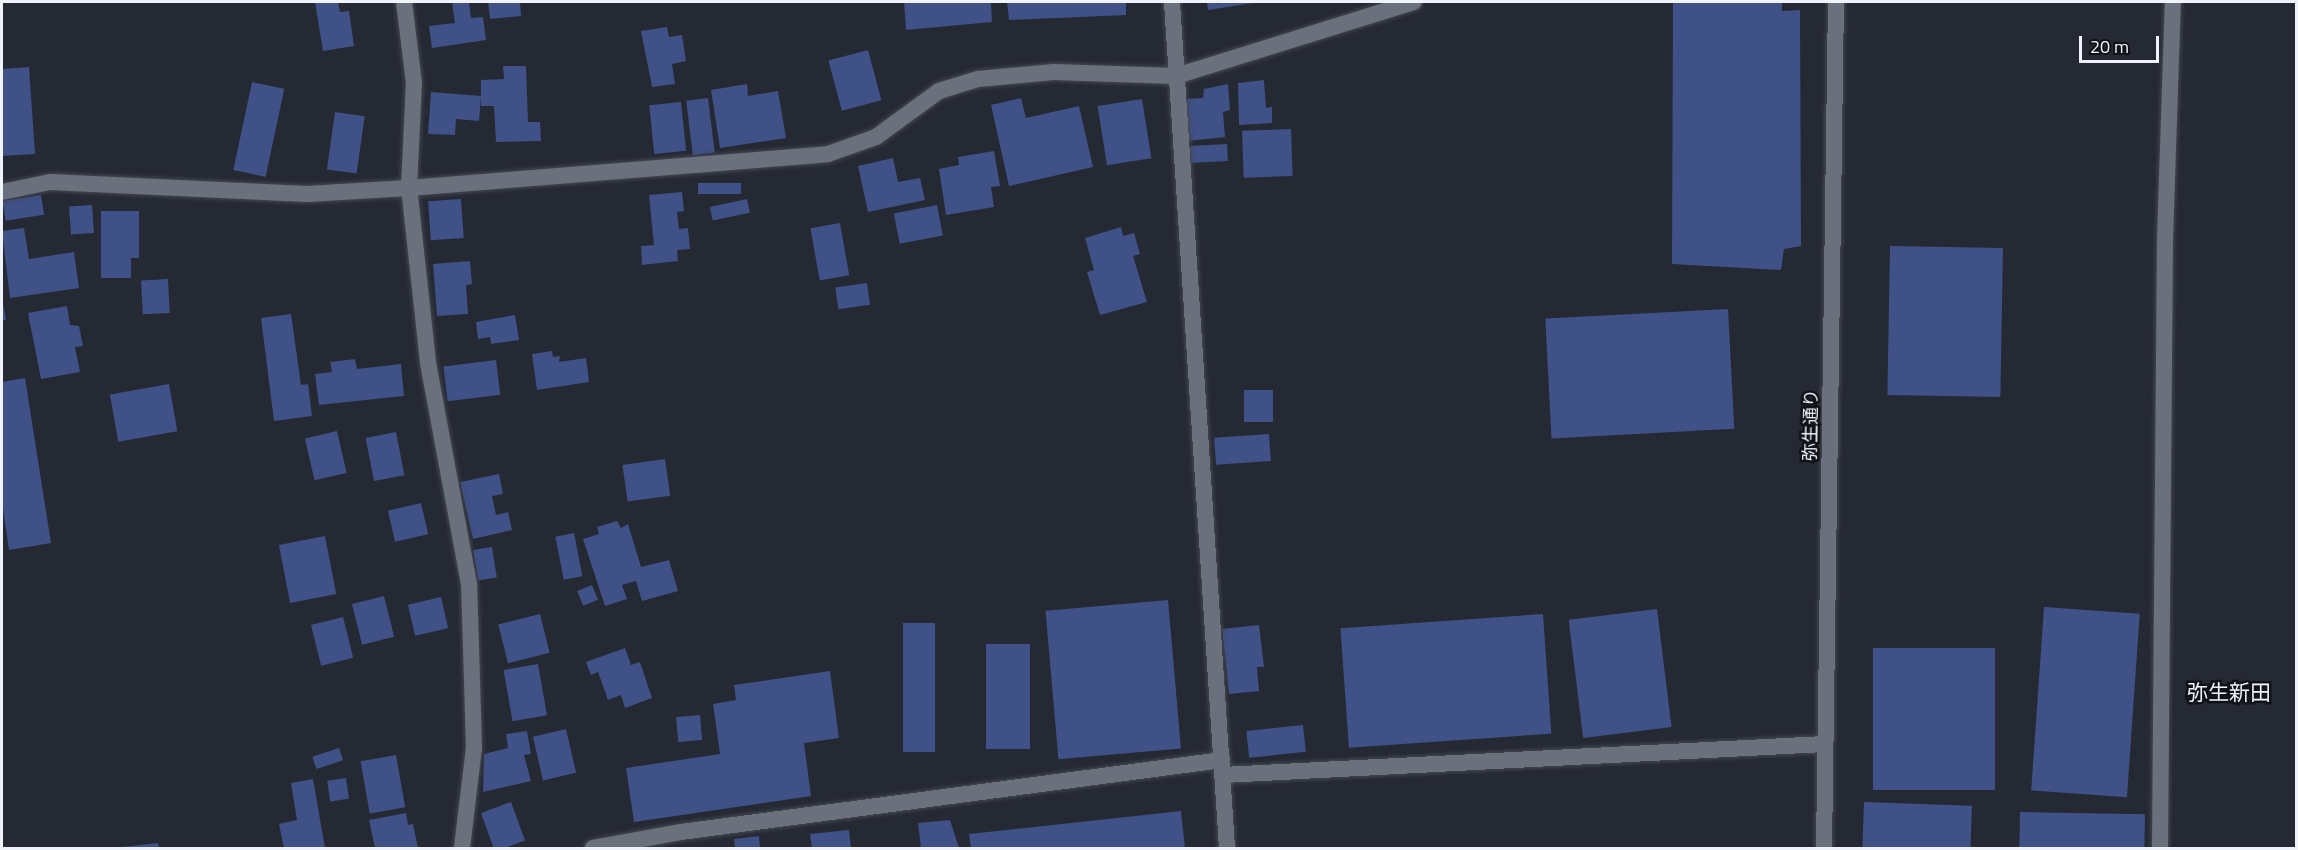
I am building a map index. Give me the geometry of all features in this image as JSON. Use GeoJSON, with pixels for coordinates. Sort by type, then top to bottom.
{"type":"FeatureCollection","features":[{"type":"Feature","properties":{"kind":"street"},"geometry":{"type":"LineString","coordinates":[[404,2],[414,83],[409,188],[428,362],[469,584],[474,748],[462,849]]}},
{"type":"Feature","properties":{"kind":"street"},"geometry":{"type":"LineString","coordinates":[[1172,2],[1227,849]]}},
{"type":"Feature","properties":{"kind":"street"},"geometry":{"type":"LineString","coordinates":[[2,192],[50,182],[307,194],[409,188],[828,154],[876,137],[939,91],[978,79],[1054,72],[1176,76],[1414,2]]}},
{"type":"Feature","properties":{"kind":"street","name":"弥生通り"},"geometry":{"type":"LineString","coordinates":[[1824,849],[1836,2]]}},
{"type":"Feature","properties":{"kind":"street"},"geometry":{"type":"LineString","coordinates":[[2160,849],[2165,238],[2174,2]]}},
{"type":"Feature","properties":{"kind":"street"},"geometry":{"type":"LineString","coordinates":[[593,849],[681,832],[1222,767],[1825,744]]}},
{"type":"Feature","properties":{"kind":"building"},"geometry":{"type":"Polygon","coordinates":[[[315,2],[338,2],[340,12],[349,11],[354,46],[323,51],[315,2]]]}},
{"type":"Feature","properties":{"kind":"building"},"geometry":{"type":"Polygon","coordinates":[[[452,2],[469,2],[471,18],[483,17],[486,40],[432,48],[429,26],[455,23],[452,2]]]}},
{"type":"Feature","properties":{"kind":"building"},"geometry":{"type":"Polygon","coordinates":[[[488,2],[520,2],[521,16],[490,19],[488,2]]]}},
{"type":"Feature","properties":{"kind":"building"},"geometry":{"type":"Polygon","coordinates":[[[904,2],[991,2],[992,22],[906,30],[904,2]]]}},
{"type":"Feature","properties":{"kind":"building"},"geometry":{"type":"Polygon","coordinates":[[[1007,2],[1126,2],[1126,15],[1009,20],[1007,2]]]}},
{"type":"Feature","properties":{"kind":"building"},"geometry":{"type":"Polygon","coordinates":[[[1207,2],[1253,2],[1253,3],[1208,10],[1207,2]]]}},
{"type":"Feature","properties":{"kind":"building"},"geometry":{"type":"Polygon","coordinates":[[[1673,2],[1782,2],[1782,11],[1800,10],[1801,246],[1784,249],[1781,270],[1672,264],[1673,2]]]}},
{"type":"Feature","properties":{"kind":"building"},"geometry":{"type":"Polygon","coordinates":[[[667,27],[669,37],[682,35],[686,61],[672,64],[675,84],[652,87],[641,31],[667,27]]]}},
{"type":"Feature","properties":{"kind":"building"},"geometry":{"type":"Polygon","coordinates":[[[868,50],[881,100],[842,111],[828,61],[868,50]]]}},
{"type":"Feature","properties":{"kind":"building"},"geometry":{"type":"Polygon","coordinates":[[[503,66],[526,66],[528,122],[540,122],[541,141],[496,142],[494,106],[481,106],[481,80],[504,79],[503,66]]]}},
{"type":"Feature","properties":{"kind":"building"},"geometry":{"type":"Polygon","coordinates":[[[29,67],[35,154],[2,156],[2,69],[29,67]]]}},
{"type":"Feature","properties":{"kind":"building"},"geometry":{"type":"Polygon","coordinates":[[[1264,80],[1266,108],[1272,107],[1272,123],[1239,125],[1238,83],[1264,80]]]}},
{"type":"Feature","properties":{"kind":"building"},"geometry":{"type":"Polygon","coordinates":[[[252,82],[284,89],[266,177],[233,170],[252,82]]]}},
{"type":"Feature","properties":{"kind":"building"},"geometry":{"type":"Polygon","coordinates":[[[747,84],[748,96],[778,91],[786,138],[720,148],[711,90],[747,84]]]}},
{"type":"Feature","properties":{"kind":"building"},"geometry":{"type":"Polygon","coordinates":[[[1228,84],[1230,110],[1223,112],[1225,137],[1187,141],[1186,99],[1203,98],[1204,89],[1228,84]]]}},
{"type":"Feature","properties":{"kind":"building"},"geometry":{"type":"Polygon","coordinates":[[[431,92],[481,96],[479,121],[456,119],[455,135],[428,134],[431,92]]]}},
{"type":"Feature","properties":{"kind":"building"},"geometry":{"type":"Polygon","coordinates":[[[708,98],[715,153],[693,155],[686,101],[708,98]]]}},
{"type":"Feature","properties":{"kind":"building"},"geometry":{"type":"Polygon","coordinates":[[[1021,98],[1026,118],[1079,106],[1093,167],[1009,186],[991,105],[1021,98]]]}},
{"type":"Feature","properties":{"kind":"building"},"geometry":{"type":"Polygon","coordinates":[[[1142,99],[1151,158],[1107,165],[1098,106],[1142,99]]]}},
{"type":"Feature","properties":{"kind":"building"},"geometry":{"type":"Polygon","coordinates":[[[681,102],[686,151],[654,154],[649,105],[681,102]]]}},
{"type":"Feature","properties":{"kind":"building"},"geometry":{"type":"Polygon","coordinates":[[[335,112],[365,116],[357,174],[327,169],[335,112]]]}},
{"type":"Feature","properties":{"kind":"building"},"geometry":{"type":"Polygon","coordinates":[[[1291,129],[1293,176],[1244,178],[1242,131],[1291,129]]]}},
{"type":"Feature","properties":{"kind":"building"},"geometry":{"type":"Polygon","coordinates":[[[1227,144],[1228,161],[1189,163],[1188,146],[1227,144]]]}},
{"type":"Feature","properties":{"kind":"building"},"geometry":{"type":"Polygon","coordinates":[[[994,151],[1000,186],[991,187],[994,207],[946,215],[939,169],[959,165],[958,157],[994,151]]]}},
{"type":"Feature","properties":{"kind":"building"},"geometry":{"type":"Polygon","coordinates":[[[893,158],[898,182],[920,178],[925,200],[868,212],[858,166],[893,158]]]}},
{"type":"Feature","properties":{"kind":"building"},"geometry":{"type":"Polygon","coordinates":[[[698,183],[741,183],[741,194],[698,194],[698,183]]]}},
{"type":"Feature","properties":{"kind":"building"},"geometry":{"type":"Polygon","coordinates":[[[682,192],[684,211],[677,212],[679,229],[688,228],[690,249],[677,250],[678,261],[642,265],[641,246],[654,245],[649,195],[682,192]]]}},
{"type":"Feature","properties":{"kind":"building"},"geometry":{"type":"Polygon","coordinates":[[[41,195],[44,215],[6,221],[2,201],[41,195]]]}},
{"type":"Feature","properties":{"kind":"building"},"geometry":{"type":"Polygon","coordinates":[[[461,199],[464,238],[431,240],[428,201],[461,199]]]}},
{"type":"Feature","properties":{"kind":"building"},"geometry":{"type":"Polygon","coordinates":[[[747,199],[750,213],[713,221],[710,207],[747,199]]]}},
{"type":"Feature","properties":{"kind":"building"},"geometry":{"type":"Polygon","coordinates":[[[92,205],[94,233],[71,235],[69,207],[92,205]]]}},
{"type":"Feature","properties":{"kind":"building"},"geometry":{"type":"Polygon","coordinates":[[[937,205],[943,235],[900,244],[894,213],[937,205]]]}},
{"type":"Feature","properties":{"kind":"building"},"geometry":{"type":"Polygon","coordinates":[[[101,211],[139,211],[139,258],[131,258],[131,278],[101,278],[101,211]]]}},
{"type":"Feature","properties":{"kind":"building"},"geometry":{"type":"Polygon","coordinates":[[[840,223],[849,275],[820,280],[810,228],[840,223]]]}},
{"type":"Feature","properties":{"kind":"building"},"geometry":{"type":"Polygon","coordinates":[[[1121,227],[1123,236],[1134,233],[1140,254],[1133,256],[1147,302],[1100,315],[1087,272],[1094,270],[1085,238],[1121,227]]]}},
{"type":"Feature","properties":{"kind":"building"},"geometry":{"type":"Polygon","coordinates":[[[24,228],[29,259],[74,252],[79,288],[10,298],[2,231],[24,228]]]}},
{"type":"Feature","properties":{"kind":"building"},"geometry":{"type":"Polygon","coordinates":[[[1890,246],[2003,248],[2000,397],[1887,395],[1890,246]]]}},
{"type":"Feature","properties":{"kind":"building"},"geometry":{"type":"Polygon","coordinates":[[[470,261],[472,284],[466,285],[468,314],[437,316],[433,264],[470,261]]]}},
{"type":"Feature","properties":{"kind":"building"},"geometry":{"type":"Polygon","coordinates":[[[168,279],[170,313],[143,314],[141,280],[168,279]]]}},
{"type":"Feature","properties":{"kind":"building"},"geometry":{"type":"Polygon","coordinates":[[[867,283],[870,305],[838,309],[835,287],[867,283]]]}},
{"type":"Feature","properties":{"kind":"building"},"geometry":{"type":"Polygon","coordinates":[[[2,297],[6,320],[2,320],[2,297]]]}},
{"type":"Feature","properties":{"kind":"building"},"geometry":{"type":"Polygon","coordinates":[[[67,306],[70,325],[79,326],[83,346],[75,347],[80,372],[41,379],[28,313],[67,306]]]}},
{"type":"Feature","properties":{"kind":"building"},"geometry":{"type":"Polygon","coordinates":[[[1728,309],[1734,429],[1552,438],[1545,319],[1728,309]]]}},
{"type":"Feature","properties":{"kind":"building"},"geometry":{"type":"Polygon","coordinates":[[[291,314],[301,385],[308,384],[312,416],[274,421],[261,318],[291,314]]]}},
{"type":"Feature","properties":{"kind":"building"},"geometry":{"type":"Polygon","coordinates":[[[515,315],[519,340],[491,344],[490,337],[478,339],[476,322],[515,315]]]}},
{"type":"Feature","properties":{"kind":"building"},"geometry":{"type":"Polygon","coordinates":[[[552,351],[553,357],[560,356],[559,362],[586,358],[589,382],[537,390],[532,354],[552,351]]]}},
{"type":"Feature","properties":{"kind":"building"},"geometry":{"type":"Polygon","coordinates":[[[355,359],[357,369],[401,364],[404,396],[319,405],[315,374],[332,372],[330,362],[355,359]]]}},
{"type":"Feature","properties":{"kind":"building"},"geometry":{"type":"Polygon","coordinates":[[[496,360],[500,395],[448,401],[443,366],[496,360]]]}},
{"type":"Feature","properties":{"kind":"building"},"geometry":{"type":"Polygon","coordinates":[[[25,378],[51,543],[9,550],[2,502],[2,382],[25,378]]]}},
{"type":"Feature","properties":{"kind":"building"},"geometry":{"type":"Polygon","coordinates":[[[169,384],[177,431],[118,442],[110,394],[169,384]]]}},
{"type":"Feature","properties":{"kind":"building"},"geometry":{"type":"Polygon","coordinates":[[[1244,390],[1273,390],[1273,422],[1244,422],[1244,390]]]}},
{"type":"Feature","properties":{"kind":"building"},"geometry":{"type":"Polygon","coordinates":[[[337,431],[347,473],[315,480],[305,438],[337,431]]]}},
{"type":"Feature","properties":{"kind":"building"},"geometry":{"type":"Polygon","coordinates":[[[396,432],[404,475],[374,481],[366,438],[396,432]]]}},
{"type":"Feature","properties":{"kind":"building"},"geometry":{"type":"Polygon","coordinates":[[[1269,434],[1271,461],[1216,465],[1214,438],[1269,434]]]}},
{"type":"Feature","properties":{"kind":"building"},"geometry":{"type":"Polygon","coordinates":[[[665,459],[670,496],[628,502],[622,465],[665,459]]]}},
{"type":"Feature","properties":{"kind":"building"},"geometry":{"type":"Polygon","coordinates":[[[499,474],[503,494],[492,496],[496,515],[508,512],[512,530],[473,539],[460,482],[499,474]]]}},
{"type":"Feature","properties":{"kind":"building"},"geometry":{"type":"Polygon","coordinates":[[[421,503],[428,534],[395,542],[388,511],[421,503]]]}},
{"type":"Feature","properties":{"kind":"building"},"geometry":{"type":"Polygon","coordinates":[[[617,521],[621,528],[628,524],[641,567],[669,560],[678,591],[642,601],[636,581],[622,585],[627,599],[605,606],[583,539],[599,534],[597,527],[617,521]]]}},
{"type":"Feature","properties":{"kind":"building"},"geometry":{"type":"Polygon","coordinates":[[[574,533],[582,576],[564,580],[555,537],[574,533]]]}},
{"type":"Feature","properties":{"kind":"building"},"geometry":{"type":"Polygon","coordinates":[[[325,536],[336,594],[290,603],[279,545],[325,536]]]}},
{"type":"Feature","properties":{"kind":"building"},"geometry":{"type":"Polygon","coordinates":[[[492,547],[497,578],[478,581],[473,550],[492,547]]]}},
{"type":"Feature","properties":{"kind":"building"},"geometry":{"type":"Polygon","coordinates":[[[592,585],[598,600],[583,606],[577,591],[592,585]]]}},
{"type":"Feature","properties":{"kind":"building"},"geometry":{"type":"Polygon","coordinates":[[[384,596],[394,637],[362,645],[352,604],[384,596]]]}},
{"type":"Feature","properties":{"kind":"building"},"geometry":{"type":"Polygon","coordinates":[[[441,597],[448,628],[415,636],[408,605],[441,597]]]}},
{"type":"Feature","properties":{"kind":"building"},"geometry":{"type":"Polygon","coordinates":[[[1168,600],[1181,748],[1058,759],[1045,611],[1168,600]]]}},
{"type":"Feature","properties":{"kind":"building"},"geometry":{"type":"Polygon","coordinates":[[[2044,607],[2140,614],[2127,797],[2031,791],[2044,607]]]}},
{"type":"Feature","properties":{"kind":"building"},"geometry":{"type":"Polygon","coordinates":[[[1657,609],[1672,727],[1583,738],[1569,620],[1657,609]]]}},
{"type":"Feature","properties":{"kind":"building"},"geometry":{"type":"Polygon","coordinates":[[[540,614],[550,653],[508,663],[498,624],[540,614]]]}},
{"type":"Feature","properties":{"kind":"building"},"geometry":{"type":"Polygon","coordinates":[[[1543,614],[1551,734],[1349,748],[1340,628],[1543,614]]]}},
{"type":"Feature","properties":{"kind":"building"},"geometry":{"type":"Polygon","coordinates":[[[343,617],[353,658],[321,666],[311,625],[343,617]]]}},
{"type":"Feature","properties":{"kind":"building"},"geometry":{"type":"Polygon","coordinates":[[[903,623],[935,623],[935,752],[903,752],[903,623]]]}},
{"type":"Feature","properties":{"kind":"building"},"geometry":{"type":"Polygon","coordinates":[[[1259,625],[1264,667],[1257,667],[1259,691],[1229,694],[1222,629],[1259,625]]]}},
{"type":"Feature","properties":{"kind":"building"},"geometry":{"type":"Polygon","coordinates":[[[986,644],[1030,644],[1030,749],[986,749],[986,644]]]}},
{"type":"Feature","properties":{"kind":"building"},"geometry":{"type":"Polygon","coordinates":[[[625,648],[631,665],[640,662],[652,698],[625,708],[621,695],[608,700],[598,672],[591,675],[586,662],[625,648]]]}},
{"type":"Feature","properties":{"kind":"building"},"geometry":{"type":"Polygon","coordinates":[[[1873,648],[1995,648],[1995,790],[1873,790],[1873,648]]]}},
{"type":"Feature","properties":{"kind":"building"},"geometry":{"type":"Polygon","coordinates":[[[538,664],[547,715],[513,721],[504,670],[538,664]]]}},
{"type":"Feature","properties":{"kind":"building"},"geometry":{"type":"Polygon","coordinates":[[[830,671],[839,738],[804,743],[811,796],[634,822],[626,768],[720,754],[713,704],[736,700],[734,685],[830,671]]]}},
{"type":"Feature","properties":{"kind":"building"},"geometry":{"type":"Polygon","coordinates":[[[700,715],[702,740],[678,742],[676,717],[700,715]]]}},
{"type":"Feature","properties":{"kind":"building"},"geometry":{"type":"Polygon","coordinates":[[[1303,725],[1306,752],[1249,758],[1246,731],[1303,725]]]}},
{"type":"Feature","properties":{"kind":"building"},"geometry":{"type":"Polygon","coordinates":[[[566,729],[576,773],[543,780],[533,737],[566,729]]]}},
{"type":"Feature","properties":{"kind":"building"},"geometry":{"type":"Polygon","coordinates":[[[527,731],[531,754],[524,755],[531,781],[483,792],[484,754],[508,748],[506,734],[527,731]]]}},
{"type":"Feature","properties":{"kind":"building"},"geometry":{"type":"Polygon","coordinates":[[[339,748],[343,760],[316,769],[312,757],[339,748]]]}},
{"type":"Feature","properties":{"kind":"building"},"geometry":{"type":"Polygon","coordinates":[[[396,755],[405,807],[370,813],[361,761],[396,755]]]}},
{"type":"Feature","properties":{"kind":"building"},"geometry":{"type":"Polygon","coordinates":[[[346,778],[349,799],[330,801],[327,781],[346,778]]]}},
{"type":"Feature","properties":{"kind":"building"},"geometry":{"type":"Polygon","coordinates":[[[313,779],[325,848],[284,848],[279,824],[297,820],[291,783],[313,779]]]}},
{"type":"Feature","properties":{"kind":"building"},"geometry":{"type":"Polygon","coordinates":[[[511,802],[525,841],[504,848],[494,848],[481,813],[511,802]]]}},
{"type":"Feature","properties":{"kind":"building"},"geometry":{"type":"Polygon","coordinates":[[[1864,802],[1972,806],[1970,848],[1862,848],[1864,802]]]}},
{"type":"Feature","properties":{"kind":"building"},"geometry":{"type":"Polygon","coordinates":[[[1181,811],[1185,848],[971,848],[969,834],[1181,811]]]}},
{"type":"Feature","properties":{"kind":"building"},"geometry":{"type":"Polygon","coordinates":[[[2020,812],[2145,814],[2144,848],[2019,848],[2020,812]]]}},
{"type":"Feature","properties":{"kind":"building"},"geometry":{"type":"Polygon","coordinates":[[[406,813],[408,825],[413,824],[418,848],[375,848],[369,820],[406,813]]]}},
{"type":"Feature","properties":{"kind":"building"},"geometry":{"type":"Polygon","coordinates":[[[950,820],[959,848],[921,848],[918,823],[950,820]]]}},
{"type":"Feature","properties":{"kind":"building"},"geometry":{"type":"Polygon","coordinates":[[[849,830],[851,848],[812,848],[810,834],[849,830]]]}},
{"type":"Feature","properties":{"kind":"building"},"geometry":{"type":"Polygon","coordinates":[[[759,836],[760,848],[735,848],[734,839],[759,836]]]}},
{"type":"Feature","properties":{"kind":"building"},"geometry":{"type":"Polygon","coordinates":[[[158,843],[159,848],[122,848],[122,847],[158,843]]]}},
{"type":"Feature","properties":{"kind":"district","name":"弥生新田"},"geometry":{"type":"Point","coordinates":[2229,692]}}]}
